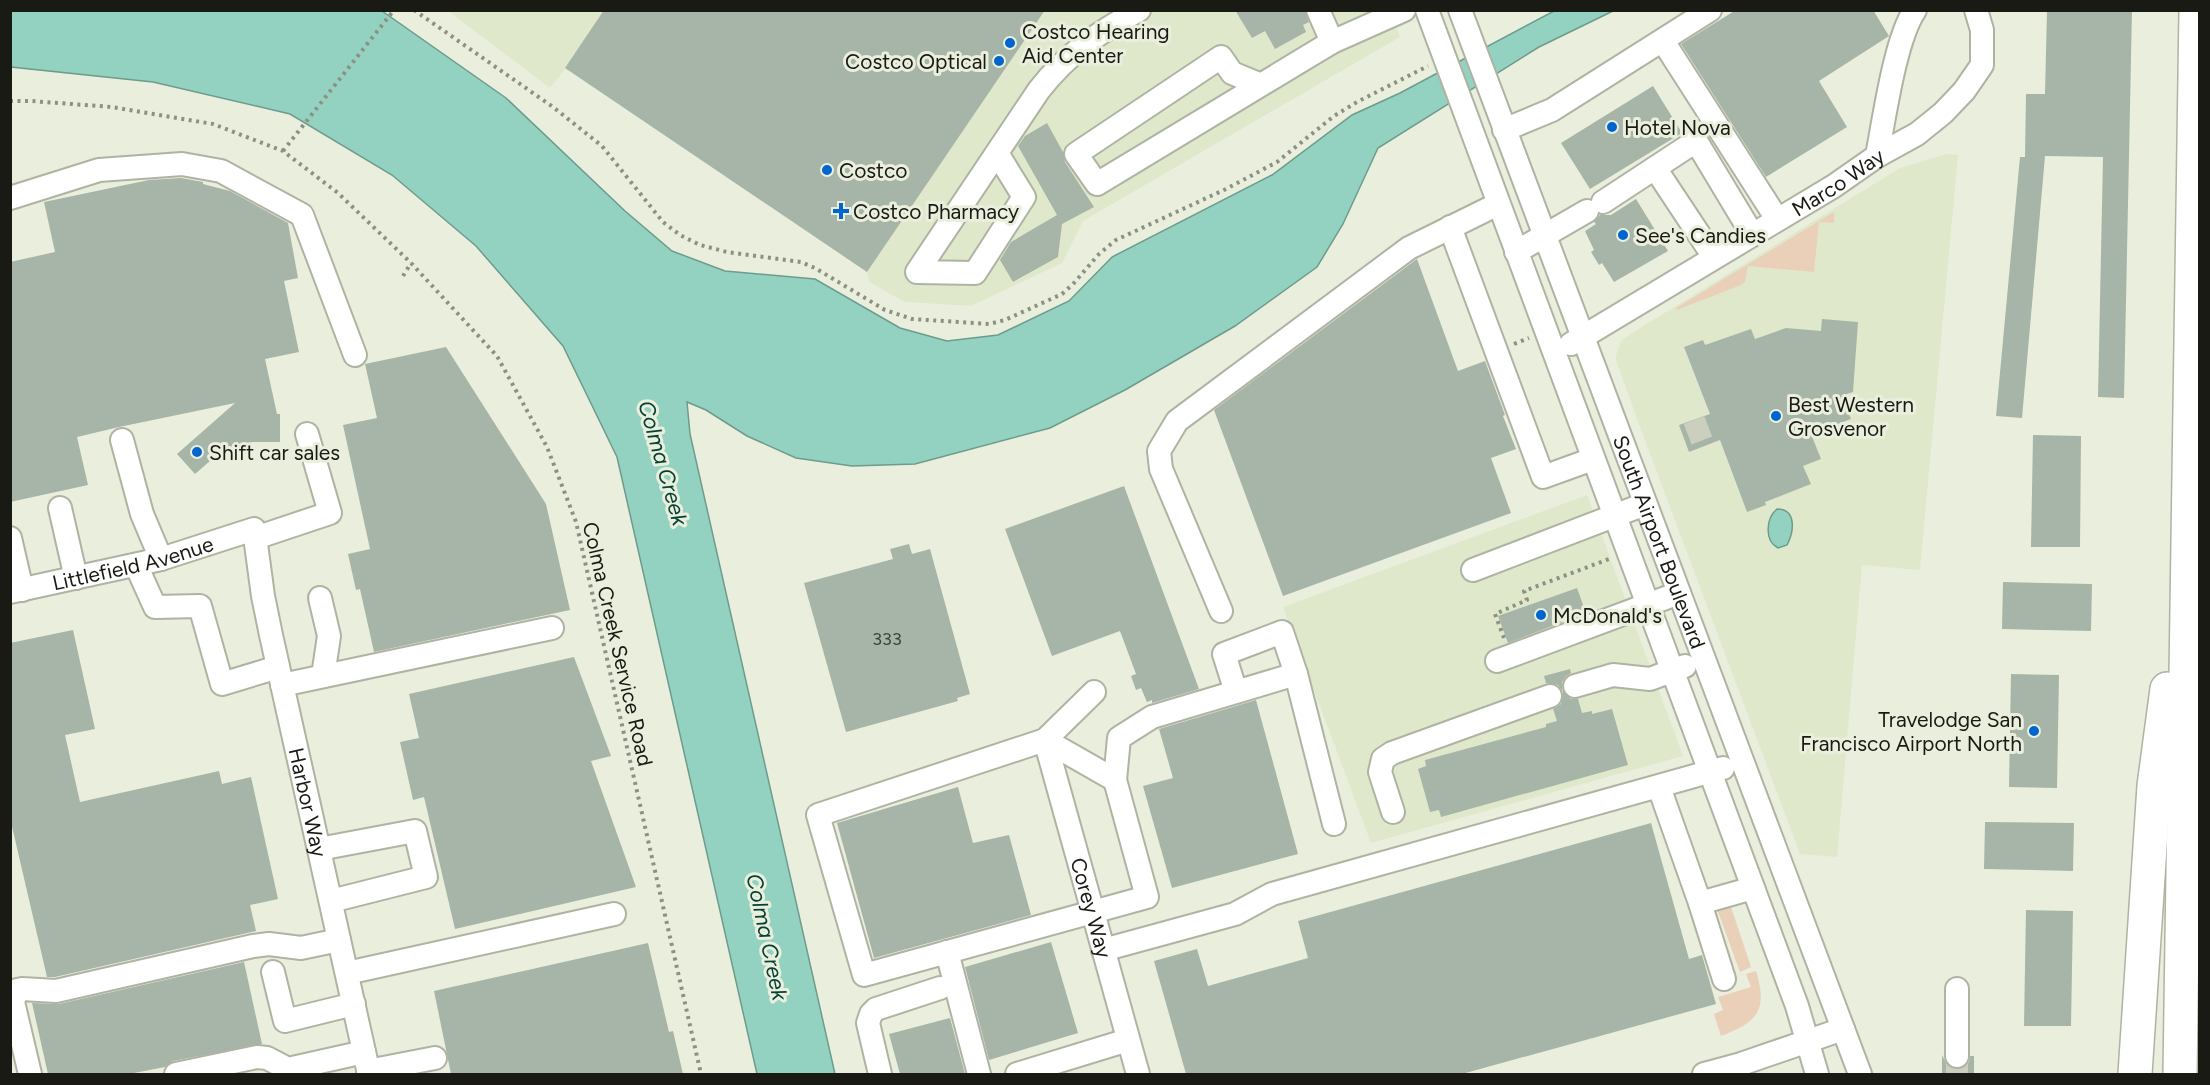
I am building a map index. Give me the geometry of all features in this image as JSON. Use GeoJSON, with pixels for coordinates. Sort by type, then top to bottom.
{"type":"FeatureCollection","features":[{"type":"Feature","properties":{"kind":"highway"},"geometry":{"type":"LineString","coordinates":[[2180,1074],[2196,77],[2195,10]]}},
{"type":"Feature","properties":{"kind":"highway"},"geometry":{"type":"LineString","coordinates":[[2135,1074],[2154,786],[2187,553]]}},
{"type":"Feature","properties":{"kind":"street"},"geometry":{"type":"LineString","coordinates":[[997,153],[1024,197],[975,273],[917,273],[997,153],[1053,72],[1091,39],[1139,10]]}},
{"type":"Feature","properties":{"kind":"street"},"geometry":{"type":"LineString","coordinates":[[1318,10],[1332,42]]}},
{"type":"Feature","properties":{"kind":"street"},"geometry":{"type":"LineString","coordinates":[[1261,85],[1232,74],[1221,57],[1076,154],[1097,184],[1261,85],[1332,42],[1404,10]]}},
{"type":"Feature","properties":{"kind":"street","name":"South Airport Boulevard"},"geometry":{"type":"LineString","coordinates":[[1427,10],[1437,65],[1464,111],[1797,1006],[1817,1074]]}},
{"type":"Feature","properties":{"kind":"street","name":"South Airport Boulevard"},"geometry":{"type":"LineString","coordinates":[[1460,10],[1860,1074]]}},
{"type":"Feature","properties":{"kind":"street"},"geometry":{"type":"LineString","coordinates":[[1504,130],[1552,110],[1710,10]]}},
{"type":"Feature","properties":{"kind":"street","name":"Marco Way"},"geometry":{"type":"LineString","coordinates":[[1555,355],[1834,186],[1877,156],[1917,134],[1943,113],[1964,91],[1982,65],[1982,30],[1976,10]]}},
{"type":"Feature","properties":{"kind":"street"},"geometry":{"type":"LineString","coordinates":[[1877,156],[1908,14]]}},
{"type":"Feature","properties":{"kind":"street"},"geometry":{"type":"LineString","coordinates":[[1663,41],[1777,219]]}},
{"type":"Feature","properties":{"kind":"street"},"geometry":{"type":"LineString","coordinates":[[1516,252],[1595,206],[1696,141],[1752,234]]}},
{"type":"Feature","properties":{"kind":"street"},"geometry":{"type":"LineString","coordinates":[[10,198],[99,170],[182,164],[221,171],[302,215],[355,355]]}},
{"type":"Feature","properties":{"kind":"street"},"geometry":{"type":"LineString","coordinates":[[1655,168],[1714,257]]}},
{"type":"Feature","properties":{"kind":"street"},"geometry":{"type":"LineString","coordinates":[[1221,610],[1161,469],[1159,451],[1177,421],[1409,248],[1498,204]]}},
{"type":"Feature","properties":{"kind":"street"},"geometry":{"type":"LineString","coordinates":[[1450,228],[1543,477],[1593,459]]}},
{"type":"Feature","properties":{"kind":"street","name":"Littlefield Avenue"},"geometry":{"type":"LineString","coordinates":[[16,591],[161,559],[330,513],[307,434]]}},
{"type":"Feature","properties":{"kind":"street"},"geometry":{"type":"LineString","coordinates":[[122,440],[142,514],[161,559]]}},
{"type":"Feature","properties":{"kind":"street"},"geometry":{"type":"LineString","coordinates":[[1473,570],[1645,504]]}},
{"type":"Feature","properties":{"kind":"street"},"geometry":{"type":"LineString","coordinates":[[60,508],[76,578]]}},
{"type":"Feature","properties":{"kind":"street","name":"Harbor Way"},"geometry":{"type":"LineString","coordinates":[[255,534],[263,596],[367,1066]]}},
{"type":"Feature","properties":{"kind":"street"},"geometry":{"type":"LineString","coordinates":[[10,538],[16,591]]}},
{"type":"Feature","properties":{"kind":"street"},"geometry":{"type":"LineString","coordinates":[[136,565],[155,607],[200,606],[222,684],[280,676],[323,676],[552,628]]}},
{"type":"Feature","properties":{"kind":"street"},"geometry":{"type":"LineString","coordinates":[[1501,653],[1679,593]]}},
{"type":"Feature","properties":{"kind":"street"},"geometry":{"type":"LineString","coordinates":[[320,598],[329,636],[323,676]]}},
{"type":"Feature","properties":{"kind":"street"},"geometry":{"type":"LineString","coordinates":[[1236,692],[1224,654],[1282,632],[1296,674],[1334,824]]}},
{"type":"Feature","properties":{"kind":"street"},"geometry":{"type":"LineString","coordinates":[[1575,687],[1613,675],[1650,679],[1703,659]]}},
{"type":"Feature","properties":{"kind":"street"},"geometry":{"type":"LineString","coordinates":[[1094,692],[1045,740],[818,815],[864,975],[1147,897],[1115,780],[1119,738],[1152,717],[1296,674]]}},
{"type":"Feature","properties":{"kind":"street"},"geometry":{"type":"LineString","coordinates":[[1393,812],[1380,772],[1383,759],[1392,753],[1550,696]]}},
{"type":"Feature","properties":{"kind":"street"},"geometry":{"type":"LineString","coordinates":[[1045,740],[1115,780]]}},
{"type":"Feature","properties":{"kind":"street","name":"Corey Way"},"geometry":{"type":"LineString","coordinates":[[1045,740],[1138,1074]]}},
{"type":"Feature","properties":{"kind":"street"},"geometry":{"type":"LineString","coordinates":[[1103,950],[1235,914],[1272,894],[1659,787],[1741,761]]}},
{"type":"Feature","properties":{"kind":"street"},"geometry":{"type":"LineString","coordinates":[[1659,787],[1724,979]]}},
{"type":"Feature","properties":{"kind":"street"},"geometry":{"type":"LineString","coordinates":[[319,849],[415,831],[426,876],[331,901]]}},
{"type":"Feature","properties":{"kind":"street"},"geometry":{"type":"LineString","coordinates":[[1700,903],[1753,888]]}},
{"type":"Feature","properties":{"kind":"street"},"geometry":{"type":"LineString","coordinates":[[347,973],[614,914]]}},
{"type":"Feature","properties":{"kind":"street"},"geometry":{"type":"LineString","coordinates":[[30,1074],[14,1002],[17,990],[56,991],[253,946],[269,944],[301,948],[339,940]]}},
{"type":"Feature","properties":{"kind":"street"},"geometry":{"type":"LineString","coordinates":[[947,951],[979,1074]]}},
{"type":"Feature","properties":{"kind":"street"},"geometry":{"type":"LineString","coordinates":[[273,972],[285,1021],[354,1004]]}},
{"type":"Feature","properties":{"kind":"street"},"geometry":{"type":"LineString","coordinates":[[880,1074],[868,1023],[871,1014],[876,1009],[940,988]]}},
{"type":"Feature","properties":{"kind":"street"},"geometry":{"type":"LineString","coordinates":[[1957,989],[1957,1056]]}},
{"type":"Feature","properties":{"kind":"street"},"geometry":{"type":"LineString","coordinates":[[1704,1074],[1741,1064],[1843,1029]]}},
{"type":"Feature","properties":{"kind":"street"},"geometry":{"type":"LineString","coordinates":[[1017,1074],[1128,1040]]}},
{"type":"Feature","properties":{"kind":"street"},"geometry":{"type":"LineString","coordinates":[[176,1074],[257,1057],[267,1058],[288,1069],[308,1070],[435,1058]]}},
{"type":"Feature","properties":{"kind":"path"},"geometry":{"type":"LineString","coordinates":[[283,151],[394,10]]}},
{"type":"Feature","properties":{"kind":"path"},"geometry":{"type":"LineString","coordinates":[[414,10],[553,107],[602,146],[663,222],[680,235],[700,245],[727,252],[801,262],[885,310],[912,319],[989,324],[1005,320],[1062,294],[1099,254],[1116,240],[1226,189],[1277,162],[1334,116],[1357,102],[1437,65]]}},
{"type":"Feature","properties":{"kind":"path","name":"Colma Creek Service Road"},"geometry":{"type":"LineString","coordinates":[[10,101],[112,107],[213,124],[283,151],[338,193],[411,263],[497,356],[547,447],[576,522],[701,1074]]}},
{"type":"Feature","properties":{"kind":"path"},"geometry":{"type":"LineString","coordinates":[[404,276],[411,263]]}},
{"type":"Feature","properties":{"kind":"path"},"geometry":{"type":"LineString","coordinates":[[1510,345],[1532,337]]}},
{"type":"Feature","properties":{"kind":"path"},"geometry":{"type":"LineString","coordinates":[[1501,653],[1495,614],[1527,600],[1524,591],[1614,558]]}},
{"type":"Feature","properties":{"kind":"shaded area"},"geometry":{"type":"Polygon","coordinates":[[[1390,10],[1400,37],[1083,221],[1062,263],[971,306],[905,302],[869,282],[867,272],[566,68],[550,88],[448,11],[1390,10]]]}},
{"type":"Feature","properties":{"kind":"shaded area"},"geometry":{"type":"Polygon","coordinates":[[[1946,154],[1958,155],[1920,570],[1862,565],[1837,857],[1800,854],[1640,427],[1616,355],[1621,341],[1632,333],[1900,168],[1946,154]]]}},
{"type":"Feature","properties":{"kind":"shaded area"},"geometry":{"type":"Polygon","coordinates":[[[1834,212],[1834,223],[1819,222],[1814,272],[1748,266],[1745,282],[1741,285],[1677,310],[1676,308],[1834,212]]]}},
{"type":"Feature","properties":{"kind":"shaded area"},"geometry":{"type":"Polygon","coordinates":[[[1587,495],[1683,756],[1371,843],[1283,607],[1587,495]]]}},
{"type":"Feature","properties":{"kind":"shaded area"},"geometry":{"type":"Polygon","coordinates":[[[1729,901],[1751,967],[1740,972],[1717,909],[1729,901]]]}},
{"type":"Feature","properties":{"kind":"shaded area"},"geometry":{"type":"Polygon","coordinates":[[[1756,971],[1761,996],[1757,1013],[1744,1025],[1721,1036],[1714,1014],[1723,1010],[1718,997],[1751,987],[1746,974],[1756,971]]]}},
{"type":"Feature","properties":{"kind":"water","name":"Colma Creek"},"geometry":{"type":"Polygon","coordinates":[[[11,11],[382,11],[506,98],[625,211],[672,251],[725,271],[815,279],[900,328],[947,341],[998,335],[1069,301],[1112,257],[1272,175],[1352,115],[1400,93],[1554,11],[1613,11],[1539,47],[1378,148],[1343,224],[1317,267],[1235,326],[1125,390],[1050,428],[915,464],[852,466],[796,458],[747,436],[706,410],[687,402],[690,434],[835,1074],[757,1074],[617,457],[563,346],[476,246],[392,175],[290,114],[153,82],[11,67],[11,11]]]}},
{"type":"Feature","properties":{"kind":"water"},"geometry":{"type":"Polygon","coordinates":[[[1777,509],[1788,513],[1792,522],[1787,545],[1778,548],[1770,540],[1768,529],[1773,513],[1777,509]]]}},
{"type":"Feature","properties":{"kind":"building","name":"Costco"},"geometry":{"type":"Polygon","coordinates":[[[604,10],[1045,10],[867,272],[565,68],[604,10]]]}},
{"type":"Feature","properties":{"kind":"building"},"geometry":{"type":"Polygon","coordinates":[[[1235,10],[1305,10],[1309,22],[1303,25],[1306,32],[1275,49],[1265,31],[1252,38],[1235,10]]]}},
{"type":"Feature","properties":{"kind":"building"},"geometry":{"type":"Polygon","coordinates":[[[1736,10],[1873,10],[1889,36],[1819,81],[1847,127],[1766,177],[1681,44],[1736,10]]]}},
{"type":"Feature","properties":{"kind":"building"},"geometry":{"type":"Polygon","coordinates":[[[2047,10],[2132,10],[2124,398],[2098,397],[2103,157],[2045,156],[2022,418],[1996,416],[2020,157],[2025,157],[2026,94],[2045,94],[2047,10]]]}},
{"type":"Feature","properties":{"kind":"building"},"geometry":{"type":"Polygon","coordinates":[[[1653,86],[1682,133],[1590,189],[1561,143],[1653,86]]]}},
{"type":"Feature","properties":{"kind":"building"},"geometry":{"type":"Polygon","coordinates":[[[1047,123],[1063,152],[1065,162],[1094,207],[1062,224],[1058,257],[1013,282],[1000,260],[1011,242],[1057,215],[1018,146],[1025,136],[1047,123]]]}},
{"type":"Feature","properties":{"kind":"building"},"geometry":{"type":"Polygon","coordinates":[[[181,178],[230,191],[288,223],[298,278],[284,281],[299,352],[265,359],[277,414],[280,414],[280,442],[253,442],[225,448],[195,474],[177,454],[235,403],[119,427],[77,437],[88,485],[10,502],[10,262],[55,252],[44,202],[149,180],[181,178]]]}},
{"type":"Feature","properties":{"kind":"building","name":"See's Candies"},"geometry":{"type":"Polygon","coordinates":[[[1636,199],[1668,251],[1614,282],[1602,263],[1599,265],[1591,252],[1594,250],[1585,231],[1596,224],[1594,222],[1600,215],[1611,215],[1636,199]]]}},
{"type":"Feature","properties":{"kind":"building"},"geometry":{"type":"Polygon","coordinates":[[[1417,259],[1458,371],[1485,361],[1505,415],[1503,416],[1516,449],[1491,458],[1511,513],[1283,596],[1214,410],[1417,259]]]}},
{"type":"Feature","properties":{"kind":"building","name":"Best Western Grosvenor"},"geometry":{"type":"Polygon","coordinates":[[[1822,319],[1858,322],[1853,392],[1847,394],[1850,401],[1845,404],[1851,419],[1811,434],[1821,459],[1803,466],[1811,484],[1765,502],[1766,505],[1747,512],[1720,440],[1689,452],[1679,425],[1710,414],[1684,347],[1703,340],[1705,345],[1751,329],[1755,339],[1786,328],[1821,331],[1822,319]]]}},
{"type":"Feature","properties":{"kind":"building"},"geometry":{"type":"Polygon","coordinates":[[[446,347],[546,504],[570,610],[374,652],[360,589],[356,590],[348,554],[370,549],[343,425],[377,418],[365,364],[446,347]]]}},
{"type":"Feature","properties":{"kind":"building"},"geometry":{"type":"Polygon","coordinates":[[[2033,435],[2081,436],[2080,547],[2031,547],[2033,435]]]}},
{"type":"Feature","properties":{"kind":"building"},"geometry":{"type":"Polygon","coordinates":[[[1124,486],[1199,689],[1152,703],[1152,700],[1147,702],[1141,688],[1136,690],[1131,676],[1136,674],[1120,631],[1052,656],[1005,529],[1124,486]]]}},
{"type":"Feature","properties":{"kind":"building"},"geometry":{"type":"Polygon","coordinates":[[[909,544],[912,554],[930,549],[970,694],[957,698],[958,701],[846,732],[804,583],[893,559],[890,549],[909,544]]]}},
{"type":"Feature","properties":{"kind":"building"},"geometry":{"type":"Polygon","coordinates":[[[2003,582],[2092,584],[2091,631],[2002,629],[2003,582]]]}},
{"type":"Feature","properties":{"kind":"building"},"geometry":{"type":"Polygon","coordinates":[[[1577,588],[1586,613],[1508,643],[1498,616],[1577,588]]]}},
{"type":"Feature","properties":{"kind":"building"},"geometry":{"type":"Polygon","coordinates":[[[73,630],[95,729],[65,735],[80,802],[219,771],[222,784],[251,777],[278,899],[250,905],[256,931],[47,977],[10,818],[10,643],[73,630]]]}},
{"type":"Feature","properties":{"kind":"building"},"geometry":{"type":"Polygon","coordinates":[[[574,657],[611,756],[591,761],[636,887],[455,929],[424,797],[413,800],[400,742],[419,738],[409,694],[574,657]]]}},
{"type":"Feature","properties":{"kind":"building"},"geometry":{"type":"Polygon","coordinates":[[[1570,669],[1571,673],[1562,682],[1562,690],[1571,699],[1578,699],[1582,713],[1592,711],[1592,714],[1612,709],[1628,765],[1441,817],[1439,810],[1430,812],[1418,769],[1426,766],[1425,760],[1546,727],[1546,724],[1557,721],[1553,709],[1561,704],[1563,692],[1558,685],[1546,683],[1544,676],[1570,669]]]}},
{"type":"Feature","properties":{"kind":"building","name":"Travelodge San Francisco Airport North"},"geometry":{"type":"Polygon","coordinates":[[[2011,674],[2059,675],[2057,788],[2009,787],[2011,674]]]}},
{"type":"Feature","properties":{"kind":"building"},"geometry":{"type":"Polygon","coordinates":[[[1256,700],[1298,854],[1172,888],[1143,786],[1173,778],[1159,729],[1256,700]]]}},
{"type":"Feature","properties":{"kind":"building"},"geometry":{"type":"Polygon","coordinates":[[[958,787],[973,843],[1009,835],[1031,915],[874,958],[837,823],[958,787]]]}},
{"type":"Feature","properties":{"kind":"building"},"geometry":{"type":"Polygon","coordinates":[[[1985,822],[2074,823],[2073,871],[1984,869],[1985,822]]]}},
{"type":"Feature","properties":{"kind":"building"},"geometry":{"type":"Polygon","coordinates":[[[1651,823],[1689,959],[1702,955],[1716,1004],[1462,1074],[1186,1074],[1154,961],[1197,949],[1208,986],[1308,958],[1298,921],[1651,823]]]}},
{"type":"Feature","properties":{"kind":"building"},"geometry":{"type":"Polygon","coordinates":[[[2026,910],[2073,911],[2071,1026],[2024,1026],[2026,910]]]}},
{"type":"Feature","properties":{"kind":"building"},"geometry":{"type":"Polygon","coordinates":[[[1051,942],[1078,1033],[989,1060],[965,967],[1051,942]]]}},
{"type":"Feature","properties":{"kind":"building"},"geometry":{"type":"Polygon","coordinates":[[[648,943],[669,1032],[673,1031],[683,1074],[451,1074],[434,991],[648,943]]]}},
{"type":"Feature","properties":{"kind":"building"},"geometry":{"type":"Polygon","coordinates":[[[244,962],[262,1044],[173,1061],[165,1067],[129,1074],[48,1074],[32,1003],[59,1004],[244,962]]]}},
{"type":"Feature","properties":{"kind":"building"},"geometry":{"type":"Polygon","coordinates":[[[950,1018],[965,1074],[900,1074],[889,1034],[950,1018]]]}},
{"type":"Feature","properties":{"kind":"building"},"geometry":{"type":"Polygon","coordinates":[[[1942,1055],[1946,1063],[1956,1069],[1964,1067],[1969,1062],[1970,1056],[1974,1056],[1974,1074],[1942,1074],[1942,1055]]]}},
{"type":"Feature","properties":{"kind":"tunnel"},"geometry":{"type":"LineString","coordinates":[[1694,420],[1704,446]]}},
{"type":"Feature","properties":{"kind":"tunnel"},"geometry":{"type":"LineString","coordinates":[[1957,1056],[1957,1074]]}},
{"type":"Feature","properties":{"kind":"place","name":"Costco Hearing Aid Center"},"geometry":{"type":"Point","coordinates":[1010,43]}},
{"type":"Feature","properties":{"kind":"place","name":"Costco Optical"},"geometry":{"type":"Point","coordinates":[999,61]}},
{"type":"Feature","properties":{"kind":"place","name":"Hotel Nova"},"geometry":{"type":"Point","coordinates":[1612,127]}},
{"type":"Feature","properties":{"kind":"place","name":"Costco"},"geometry":{"type":"Point","coordinates":[827,170]}},
{"type":"Feature","properties":{"kind":"place","name":"Costco Pharmacy"},"geometry":{"type":"Point","coordinates":[841,211]}},
{"type":"Feature","properties":{"kind":"place","name":"See's Candies"},"geometry":{"type":"Point","coordinates":[1623,235]}},
{"type":"Feature","properties":{"kind":"place","name":"Best Western Grosvenor"},"geometry":{"type":"Point","coordinates":[1776,416]}},
{"type":"Feature","properties":{"kind":"place","name":"Shift car sales"},"geometry":{"type":"Point","coordinates":[197,452]}},
{"type":"Feature","properties":{"kind":"place","name":"McDonald's"},"geometry":{"type":"Point","coordinates":[1541,615]}},
{"type":"Feature","properties":{"kind":"place","name":"Travelodge San Francisco Airport North"},"geometry":{"type":"Point","coordinates":[2034,731]}}]}
